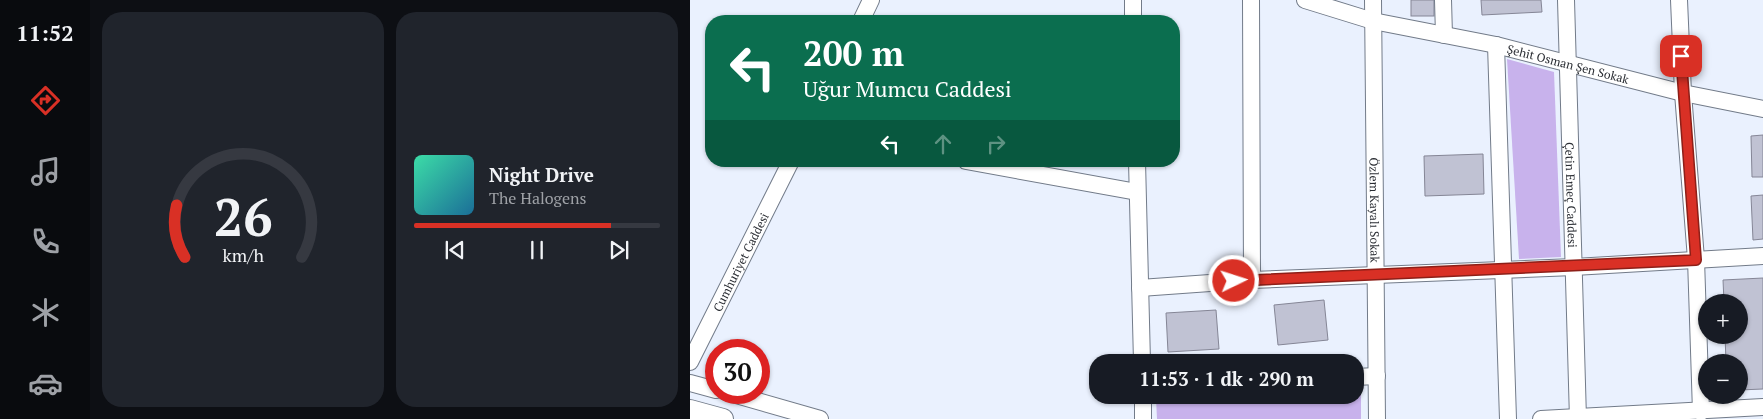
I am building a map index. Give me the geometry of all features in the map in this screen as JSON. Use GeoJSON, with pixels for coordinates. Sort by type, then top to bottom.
{"type":"FeatureCollection","features":[{"type":"Feature","properties":{"kind":"street"},"geometry":{"type":"LineString","coordinates":[[866,15],[870,0]]}},
{"type":"Feature","properties":{"kind":"street"},"geometry":{"type":"LineString","coordinates":[[1133,0],[1133,15]]}},
{"type":"Feature","properties":{"kind":"street"},"geometry":{"type":"LineString","coordinates":[[1251,0],[1252,280]]}},
{"type":"Feature","properties":{"kind":"street","name":"Şehit Osman Şen Sokak"},"geometry":{"type":"LineString","coordinates":[[1305,0],[1373,21],[1496,45],[1683,93],[1763,109]]}},
{"type":"Feature","properties":{"kind":"street","name":"Özlem Kayalı Sokak"},"geometry":{"type":"LineString","coordinates":[[1373,0],[1374,276],[1377,419]]}},
{"type":"Feature","properties":{"kind":"street"},"geometry":{"type":"LineString","coordinates":[[1443,0],[1444,35]]}},
{"type":"Feature","properties":{"kind":"street","name":"Çetin Emeç Caddesi"},"geometry":{"type":"LineString","coordinates":[[1566,0],[1578,418]]}},
{"type":"Feature","properties":{"kind":"street"},"geometry":{"type":"LineString","coordinates":[[1679,0],[1683,93],[1696,260],[1701,412]]}},
{"type":"Feature","properties":{"kind":"street"},"geometry":{"type":"LineString","coordinates":[[1496,45],[1508,419]]}},
{"type":"Feature","properties":{"kind":"street","name":"Cumhuriyet Caddesi"},"geometry":{"type":"LineString","coordinates":[[690,362],[788,167]]}},
{"type":"Feature","properties":{"kind":"street"},"geometry":{"type":"LineString","coordinates":[[999,167],[1137,192]]}},
{"type":"Feature","properties":{"kind":"street"},"geometry":{"type":"LineString","coordinates":[[1136,167],[1142,354]]}},
{"type":"Feature","properties":{"kind":"street"},"geometry":{"type":"LineString","coordinates":[[1140,288],[1252,280],[1574,267],[1763,256]]}},
{"type":"Feature","properties":{"kind":"street"},"geometry":{"type":"LineString","coordinates":[[1364,377],[1377,376]]}},
{"type":"Feature","properties":{"kind":"street"},"geometry":{"type":"LineString","coordinates":[[690,382],[705,387]]}},
{"type":"Feature","properties":{"kind":"street"},"geometry":{"type":"LineString","coordinates":[[768,404],[820,419]]}},
{"type":"Feature","properties":{"kind":"street"},"geometry":{"type":"LineString","coordinates":[[1143,404],[1143,419]]}},
{"type":"Feature","properties":{"kind":"street"},"geometry":{"type":"LineString","coordinates":[[1541,419],[1701,412],[1763,407]]}},
{"type":"Feature","properties":{"kind":"street"},"geometry":{"type":"LineString","coordinates":[[690,410],[723,419]]}},
{"type":"Feature","properties":{"kind":"shaded area"},"geometry":{"type":"Polygon","coordinates":[[[1507,59],[1554,72],[1561,257],[1519,259],[1507,59]]]}},
{"type":"Feature","properties":{"kind":"shaded area"},"geometry":{"type":"Polygon","coordinates":[[[1156,404],[1361,404],[1361,419],[1157,419],[1156,404]]]}},
{"type":"Feature","properties":{"kind":"building"},"geometry":{"type":"Polygon","coordinates":[[[1411,0],[1434,0],[1434,16],[1411,16],[1411,0]]]}},
{"type":"Feature","properties":{"kind":"building"},"geometry":{"type":"Polygon","coordinates":[[[1481,0],[1541,0],[1542,12],[1482,15],[1481,0]]]}},
{"type":"Feature","properties":{"kind":"building"},"geometry":{"type":"Polygon","coordinates":[[[1763,135],[1763,177],[1752,177],[1751,136],[1763,135]]]}},
{"type":"Feature","properties":{"kind":"building"},"geometry":{"type":"Polygon","coordinates":[[[1483,154],[1484,194],[1425,196],[1424,156],[1483,154]]]}},
{"type":"Feature","properties":{"kind":"building"},"geometry":{"type":"Polygon","coordinates":[[[1763,195],[1763,239],[1753,240],[1751,196],[1763,195]]]}},
{"type":"Feature","properties":{"kind":"building"},"geometry":{"type":"Polygon","coordinates":[[[1763,278],[1763,389],[1748,390],[1748,354],[1726,354],[1725,344],[1748,344],[1748,294],[1724,294],[1723,280],[1763,278]]]}},
{"type":"Feature","properties":{"kind":"building"},"geometry":{"type":"Polygon","coordinates":[[[1324,300],[1328,340],[1278,345],[1274,305],[1324,300]]]}},
{"type":"Feature","properties":{"kind":"building"},"geometry":{"type":"Polygon","coordinates":[[[1216,310],[1219,349],[1168,352],[1166,313],[1216,310]]]}},
{"type":"Feature","properties":{"kind":"route"},"geometry":{"type":"LineString","coordinates":[[1234,281],[1696,260],[1681,56]]}}]}
